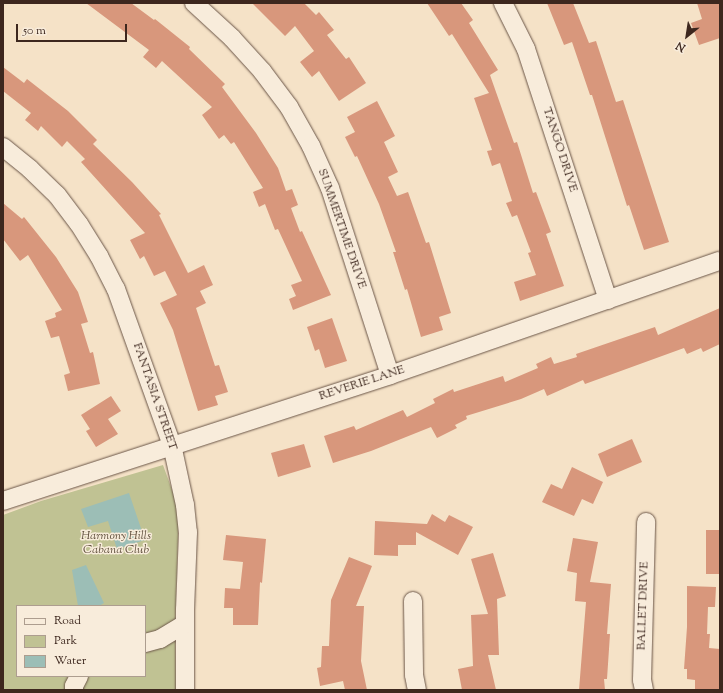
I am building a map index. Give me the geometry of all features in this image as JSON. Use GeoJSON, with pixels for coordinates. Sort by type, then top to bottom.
{"type":"FeatureCollection","features":[{"type":"Feature","properties":{"kind":"street","name":"SUMMERTIME DRIVE"},"geometry":{"type":"LineString","coordinates":[[194,3],[232,38],[262,71],[289,107],[311,146],[330,188],[390,375]]}},
{"type":"Feature","properties":{"kind":"street","name":"TANGO DRIVE"},"geometry":{"type":"LineString","coordinates":[[503,3],[526,50],[608,300]]}},
{"type":"Feature","properties":{"kind":"street","name":"FANTASIA STREET"},"geometry":{"type":"LineString","coordinates":[[3,147],[30,169],[57,195],[79,224],[99,256],[116,289],[172,445],[185,505],[188,532],[184,624],[185,690]]}},
{"type":"Feature","properties":{"kind":"street","name":"REVERIE LANE"},"geometry":{"type":"LineString","coordinates":[[3,501],[390,375],[720,261]]}},
{"type":"Feature","properties":{"kind":"street","name":"BALLET DRIVE"},"geometry":{"type":"LineString","coordinates":[[644,690],[642,680],[646,522]]}},
{"type":"Feature","properties":{"kind":"street"},"geometry":{"type":"LineString","coordinates":[[413,601],[414,675],[417,690]]}},
{"type":"Feature","properties":{"kind":"street"},"geometry":{"type":"LineString","coordinates":[[146,643],[160,639],[184,624]]}},
{"type":"Feature","properties":{"kind":"street"},"geometry":{"type":"LineString","coordinates":[[74,690],[74,686],[78,677]]}},
{"type":"Feature","properties":{"kind":"green space","name":"Harmony Hills Cabana Club"},"geometry":{"type":"Polygon","coordinates":[[[163,465],[179,509],[175,630],[176,690],[3,690],[3,515],[41,501],[163,465]]]}},
{"type":"Feature","properties":{"kind":"water"},"geometry":{"type":"Polygon","coordinates":[[[129,493],[145,540],[117,549],[108,521],[88,527],[81,509],[129,493]]]}},
{"type":"Feature","properties":{"kind":"water"},"geometry":{"type":"Polygon","coordinates":[[[86,565],[104,603],[101,605],[78,605],[72,570],[86,565]]]}},
{"type":"Feature","properties":{"kind":"building"},"geometry":{"type":"Polygon","coordinates":[[[86,3],[131,3],[154,20],[155,19],[190,47],[189,49],[225,84],[222,87],[256,133],[278,168],[286,191],[292,189],[298,205],[291,208],[300,232],[302,231],[331,295],[293,310],[289,299],[296,296],[291,285],[302,281],[278,229],[275,230],[265,204],[259,207],[253,192],[263,188],[234,142],[231,144],[224,135],[219,139],[202,115],[212,107],[162,61],[156,68],[143,57],[149,50],[86,3]]]}},
{"type":"Feature","properties":{"kind":"building"},"geometry":{"type":"Polygon","coordinates":[[[252,3],[304,3],[316,15],[319,12],[334,30],[327,35],[346,59],[349,57],[366,83],[339,101],[319,71],[312,77],[300,62],[314,51],[295,26],[285,36],[252,3]]]}},
{"type":"Feature","properties":{"kind":"building"},"geometry":{"type":"Polygon","coordinates":[[[427,3],[461,3],[473,20],[469,23],[498,70],[490,75],[514,143],[517,142],[533,193],[536,192],[551,232],[546,234],[564,286],[520,301],[514,282],[536,275],[528,253],[531,252],[517,215],[512,217],[506,203],[512,201],[500,163],[492,166],[487,151],[492,150],[474,98],[489,93],[452,34],[449,36],[427,3]]]}},
{"type":"Feature","properties":{"kind":"building"},"geometry":{"type":"Polygon","coordinates":[[[547,3],[573,3],[589,43],[596,41],[616,102],[623,100],[669,242],[644,250],[629,205],[627,206],[592,95],[590,95],[572,42],[564,45],[547,3]]]}},
{"type":"Feature","properties":{"kind":"building"},"geometry":{"type":"Polygon","coordinates":[[[697,3],[720,3],[720,38],[699,45],[691,23],[702,19],[697,3]]]}},
{"type":"Feature","properties":{"kind":"building"},"geometry":{"type":"Polygon","coordinates":[[[3,67],[24,83],[27,79],[68,111],[97,140],[93,144],[132,182],[161,214],[159,215],[188,273],[204,265],[213,285],[200,291],[206,303],[196,308],[215,366],[219,365],[228,392],[215,396],[218,405],[198,411],[173,330],[160,303],[177,295],[165,271],[154,276],[144,256],[140,259],[130,240],[145,233],[81,162],[85,159],[67,141],[62,147],[41,126],[38,131],[25,120],[31,113],[3,91],[3,67]]]}},
{"type":"Feature","properties":{"kind":"building"},"geometry":{"type":"Polygon","coordinates":[[[377,101],[395,136],[384,142],[398,172],[388,177],[397,196],[408,192],[426,243],[429,242],[451,313],[439,317],[443,330],[421,337],[407,289],[405,290],[393,252],[396,252],[379,204],[357,156],[355,157],[345,137],[355,132],[347,117],[377,101]]]}},
{"type":"Feature","properties":{"kind":"building"},"geometry":{"type":"Polygon","coordinates":[[[3,203],[22,219],[24,217],[56,257],[78,292],[88,322],[81,324],[90,353],[93,352],[100,384],[68,391],[64,375],[70,373],[59,336],[51,338],[45,321],[56,317],[55,313],[62,310],[28,255],[20,261],[3,239],[3,203]]]}},
{"type":"Feature","properties":{"kind":"building"},"geometry":{"type":"Polygon","coordinates":[[[720,308],[720,344],[703,352],[701,348],[687,354],[684,348],[585,384],[583,380],[547,396],[544,389],[521,399],[466,416],[467,419],[455,425],[457,428],[437,438],[431,427],[371,451],[333,463],[324,436],[354,426],[356,430],[403,410],[407,417],[435,403],[433,399],[453,389],[454,392],[503,376],[505,382],[538,368],[536,364],[551,357],[554,364],[577,357],[576,354],[655,327],[658,335],[720,308]]]}},
{"type":"Feature","properties":{"kind":"building"},"geometry":{"type":"Polygon","coordinates":[[[332,318],[347,361],[325,368],[319,349],[315,351],[307,327],[332,318]]]}},
{"type":"Feature","properties":{"kind":"building"},"geometry":{"type":"Polygon","coordinates":[[[111,396],[121,411],[108,419],[118,434],[96,447],[86,431],[90,429],[81,415],[111,396]]]}},
{"type":"Feature","properties":{"kind":"building"},"geometry":{"type":"Polygon","coordinates":[[[632,439],[642,462],[607,477],[598,454],[632,439]]]}},
{"type":"Feature","properties":{"kind":"building"},"geometry":{"type":"Polygon","coordinates":[[[304,444],[311,467],[278,477],[271,453],[304,444]]]}},
{"type":"Feature","properties":{"kind":"building"},"geometry":{"type":"Polygon","coordinates":[[[572,467],[603,482],[593,504],[582,499],[574,516],[542,502],[551,484],[562,489],[572,467]]]}},
{"type":"Feature","properties":{"kind":"building"},"geometry":{"type":"Polygon","coordinates":[[[432,514],[445,522],[449,515],[473,527],[458,555],[416,532],[416,545],[398,545],[398,556],[374,555],[375,521],[427,524],[432,514]]]}},
{"type":"Feature","properties":{"kind":"building"},"geometry":{"type":"Polygon","coordinates":[[[706,530],[720,530],[720,574],[706,574],[706,530]]]}},
{"type":"Feature","properties":{"kind":"building"},"geometry":{"type":"Polygon","coordinates":[[[226,535],[266,539],[262,583],[260,582],[258,625],[233,625],[233,608],[224,608],[225,588],[240,589],[243,562],[223,560],[226,535]]]}},
{"type":"Feature","properties":{"kind":"building"},"geometry":{"type":"Polygon","coordinates":[[[573,538],[598,542],[590,582],[611,584],[607,634],[610,634],[607,679],[604,679],[605,690],[579,690],[586,602],[575,601],[577,573],[567,571],[573,538]]]}},
{"type":"Feature","properties":{"kind":"building"},"geometry":{"type":"Polygon","coordinates":[[[493,553],[506,596],[497,599],[499,655],[488,655],[496,690],[462,690],[458,669],[473,666],[471,615],[488,614],[471,559],[493,553]]]}},
{"type":"Feature","properties":{"kind":"building"},"geometry":{"type":"Polygon","coordinates":[[[349,557],[372,566],[356,606],[364,606],[361,661],[367,690],[345,690],[343,681],[320,686],[317,668],[321,667],[322,646],[329,646],[331,600],[349,557]]]}},
{"type":"Feature","properties":{"kind":"building"},"geometry":{"type":"Polygon","coordinates":[[[687,586],[716,587],[715,607],[708,607],[707,634],[710,634],[709,648],[720,649],[720,690],[695,690],[695,680],[687,679],[687,669],[684,669],[687,627],[687,586]]]}}]}
